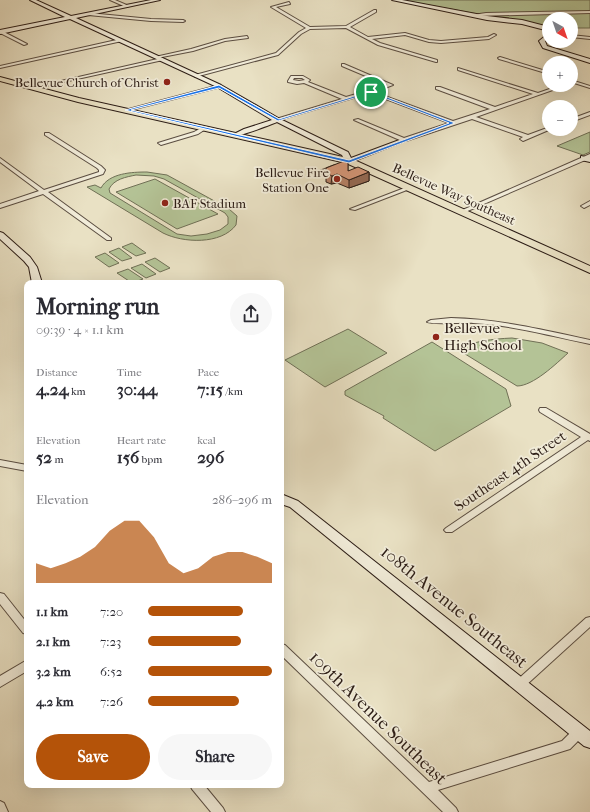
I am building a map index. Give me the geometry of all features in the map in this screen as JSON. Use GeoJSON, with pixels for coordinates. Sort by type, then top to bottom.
{"type":"FeatureCollection","features":[{"type":"Feature","properties":{"kind":"main road","name":"Bellevue Way Southeast"},"geometry":{"type":"LineString","coordinates":[[0,79],[32,88],[349,161],[590,270]]}},
{"type":"Feature","properties":{"kind":"street"},"geometry":{"type":"LineString","coordinates":[[32,0],[72,17],[219,86],[278,120],[345,154],[349,161]]}},
{"type":"Feature","properties":{"kind":"street"},"geometry":{"type":"LineString","coordinates":[[112,0],[127,6]]}},
{"type":"Feature","properties":{"kind":"street"},"geometry":{"type":"LineString","coordinates":[[0,32],[158,0]]}},
{"type":"Feature","properties":{"kind":"street"},"geometry":{"type":"LineString","coordinates":[[394,0],[531,24],[542,28]]}},
{"type":"Feature","properties":{"kind":"street"},"geometry":{"type":"LineString","coordinates":[[289,3],[273,7],[309,28]]}},
{"type":"Feature","properties":{"kind":"street"},"geometry":{"type":"LineString","coordinates":[[198,76],[277,54],[300,33],[309,28],[347,27],[375,11]]}},
{"type":"Feature","properties":{"kind":"street"},"geometry":{"type":"LineString","coordinates":[[475,15],[590,12]]}},
{"type":"Feature","properties":{"kind":"street"},"geometry":{"type":"LineString","coordinates":[[89,14],[163,20],[170,23],[184,21]]}},
{"type":"Feature","properties":{"kind":"street"},"geometry":{"type":"LineString","coordinates":[[0,25],[9,30]]}},
{"type":"Feature","properties":{"kind":"street"},"geometry":{"type":"LineString","coordinates":[[347,27],[383,45],[436,61]]}},
{"type":"Feature","properties":{"kind":"street"},"geometry":{"type":"LineString","coordinates":[[0,32],[25,44]]}},
{"type":"Feature","properties":{"kind":"street"},"geometry":{"type":"LineString","coordinates":[[368,38],[406,34],[429,41],[447,42],[489,38],[494,35]]}},
{"type":"Feature","properties":{"kind":"street"},"geometry":{"type":"LineString","coordinates":[[32,88],[197,49],[224,40],[247,37]]}},
{"type":"Feature","properties":{"kind":"street"},"geometry":{"type":"LineString","coordinates":[[578,37],[590,38]]}},
{"type":"Feature","properties":{"kind":"street"},"geometry":{"type":"LineString","coordinates":[[0,67],[121,40]]}},
{"type":"Feature","properties":{"kind":"street"},"geometry":{"type":"LineString","coordinates":[[548,48],[590,61]]}},
{"type":"Feature","properties":{"kind":"street"},"geometry":{"type":"LineString","coordinates":[[500,58],[542,72]]}},
{"type":"Feature","properties":{"kind":"street"},"geometry":{"type":"LineString","coordinates":[[236,135],[246,130],[391,85],[343,65]]}},
{"type":"Feature","properties":{"kind":"street"},"geometry":{"type":"LineString","coordinates":[[460,69],[537,94]]}},
{"type":"Feature","properties":{"kind":"street"},"geometry":{"type":"LineString","coordinates":[[305,82],[346,99]]}},
{"type":"Feature","properties":{"kind":"street"},"geometry":{"type":"LineString","coordinates":[[578,84],[590,87]]}},
{"type":"Feature","properties":{"kind":"street"},"geometry":{"type":"LineString","coordinates":[[127,110],[219,86]]}},
{"type":"Feature","properties":{"kind":"street"},"geometry":{"type":"LineString","coordinates":[[438,88],[495,109]]}},
{"type":"Feature","properties":{"kind":"street"},"geometry":{"type":"LineString","coordinates":[[371,92],[453,123]]}},
{"type":"Feature","properties":{"kind":"street"},"geometry":{"type":"LineString","coordinates":[[315,174],[404,140],[543,92]]}},
{"type":"Feature","properties":{"kind":"street"},"geometry":{"type":"LineString","coordinates":[[578,117],[590,113]]}},
{"type":"Feature","properties":{"kind":"street"},"geometry":{"type":"LineString","coordinates":[[472,117],[525,138],[542,132]]}},
{"type":"Feature","properties":{"kind":"street"},"geometry":{"type":"LineString","coordinates":[[356,120],[404,140]]}},
{"type":"Feature","properties":{"kind":"street"},"geometry":{"type":"LineString","coordinates":[[161,143],[205,128]]}},
{"type":"Feature","properties":{"kind":"street"},"geometry":{"type":"LineString","coordinates":[[0,206],[97,176],[102,172],[100,167],[47,134]]}},
{"type":"Feature","properties":{"kind":"street"},"geometry":{"type":"LineString","coordinates":[[462,212],[588,158]]}},
{"type":"Feature","properties":{"kind":"street"},"geometry":{"type":"LineString","coordinates":[[0,160],[109,239]]}},
{"type":"Feature","properties":{"kind":"street"},"geometry":{"type":"LineString","coordinates":[[353,209],[409,188]]}},
{"type":"Feature","properties":{"kind":"street"},"geometry":{"type":"LineString","coordinates":[[0,235],[28,259],[33,267],[35,280]]}},
{"type":"Feature","properties":{"kind":"street"},"geometry":{"type":"LineString","coordinates":[[431,322],[461,319],[488,321],[590,342]]}},
{"type":"Feature","properties":{"kind":"street"},"geometry":{"type":"LineString","coordinates":[[543,410],[589,437]]}},
{"type":"Feature","properties":{"kind":"street","name":"Southeast 4th Street"},"geometry":{"type":"LineString","coordinates":[[449,530],[589,437]]}},
{"type":"Feature","properties":{"kind":"street"},"geometry":{"type":"LineString","coordinates":[[0,463],[24,467]]}},
{"type":"Feature","properties":{"kind":"street","name":"108th Avenue Southeast"},"geometry":{"type":"LineString","coordinates":[[284,492],[291,498],[287,501],[585,736]]}},
{"type":"Feature","properties":{"kind":"street"},"geometry":{"type":"LineString","coordinates":[[0,597],[24,626]]}},
{"type":"Feature","properties":{"kind":"street"},"geometry":{"type":"LineString","coordinates":[[520,684],[590,621]]}},
{"type":"Feature","properties":{"kind":"street","name":"109th Avenue Southeast"},"geometry":{"type":"LineString","coordinates":[[284,651],[452,812]]}},
{"type":"Feature","properties":{"kind":"street"},"geometry":{"type":"LineString","coordinates":[[0,682],[24,668]]}},
{"type":"Feature","properties":{"kind":"street"},"geometry":{"type":"LineString","coordinates":[[427,788],[566,745],[585,736]]}},
{"type":"Feature","properties":{"kind":"street"},"geometry":{"type":"LineString","coordinates":[[199,788],[219,812]]}},
{"type":"Feature","properties":{"kind":"street"},"geometry":{"type":"LineString","coordinates":[[0,807],[2,812]]}},
{"type":"Feature","properties":{"kind":"green space"},"geometry":{"type":"Polygon","coordinates":[[[401,0],[590,0],[590,28],[578,28],[578,12],[542,12],[542,26],[401,0]]]}},
{"type":"Feature","properties":{"kind":"green space"},"geometry":{"type":"Polygon","coordinates":[[[590,132],[590,152],[583,155],[557,146],[590,132]]]}},
{"type":"Feature","properties":{"kind":"green space"},"geometry":{"type":"Polygon","coordinates":[[[147,172],[167,175],[229,209],[237,216],[236,225],[221,236],[212,239],[181,239],[163,233],[87,187],[95,185],[101,188],[109,179],[121,174],[147,172]],[[136,175],[121,179],[111,186],[109,189],[110,193],[177,234],[191,236],[207,234],[220,230],[228,224],[228,217],[225,213],[164,179],[154,176],[136,175]]]}},
{"type":"Feature","properties":{"kind":"green space"},"geometry":{"type":"Polygon","coordinates":[[[155,179],[218,214],[177,229],[116,192],[155,179]]]}},
{"type":"Feature","properties":{"kind":"green space"},"geometry":{"type":"Polygon","coordinates":[[[132,243],[146,253],[136,256],[122,247],[132,243]]]}},
{"type":"Feature","properties":{"kind":"green space"},"geometry":{"type":"Polygon","coordinates":[[[119,248],[132,258],[122,261],[109,252],[119,248]]]}},
{"type":"Feature","properties":{"kind":"green space"},"geometry":{"type":"Polygon","coordinates":[[[105,253],[119,263],[109,267],[95,257],[105,253]]]}},
{"type":"Feature","properties":{"kind":"green space"},"geometry":{"type":"Polygon","coordinates":[[[155,258],[170,268],[160,272],[145,262],[155,258]]]}},
{"type":"Feature","properties":{"kind":"green space"},"geometry":{"type":"Polygon","coordinates":[[[142,264],[156,274],[146,278],[131,268],[142,264]]]}},
{"type":"Feature","properties":{"kind":"green space"},"geometry":{"type":"Polygon","coordinates":[[[128,269],[143,279],[128,280],[117,273],[128,269]]]}},
{"type":"Feature","properties":{"kind":"green space"},"geometry":{"type":"Polygon","coordinates":[[[348,329],[387,353],[325,387],[285,360],[348,329]]]}},
{"type":"Feature","properties":{"kind":"green space"},"geometry":{"type":"Polygon","coordinates":[[[512,338],[542,343],[568,353],[537,378],[523,385],[517,386],[457,349],[484,341],[512,338]]]}},
{"type":"Feature","properties":{"kind":"green space"},"geometry":{"type":"Polygon","coordinates":[[[432,342],[506,389],[511,406],[435,451],[383,418],[384,416],[345,395],[345,391],[432,342]]]}},
{"type":"Feature","properties":{"kind":"building"},"geometry":{"type":"Polygon","coordinates":[[[344,161],[348,163],[348,171],[358,167],[369,172],[349,180],[337,174],[332,176],[326,173],[326,168],[344,161]]]}},
{"type":"Feature","properties":{"kind":"place","name":"Bellevue Church of Christ"},"geometry":{"type":"Point","coordinates":[167,82]}},
{"type":"Feature","properties":{"kind":"place","name":"Bellevue Fire Station One"},"geometry":{"type":"Point","coordinates":[337,179]}},
{"type":"Feature","properties":{"kind":"place","name":"BAF Stadium"},"geometry":{"type":"Point","coordinates":[165,203]}},
{"type":"Feature","properties":{"kind":"place","name":"Bellevue High School"},"geometry":{"type":"Point","coordinates":[436,337]}},
{"type":"Feature","properties":{"kind":"route"},"geometry":{"type":"LineString","coordinates":[[219,86],[278,120],[371,92],[453,123],[349,161],[127,110],[219,86]]}}]}
